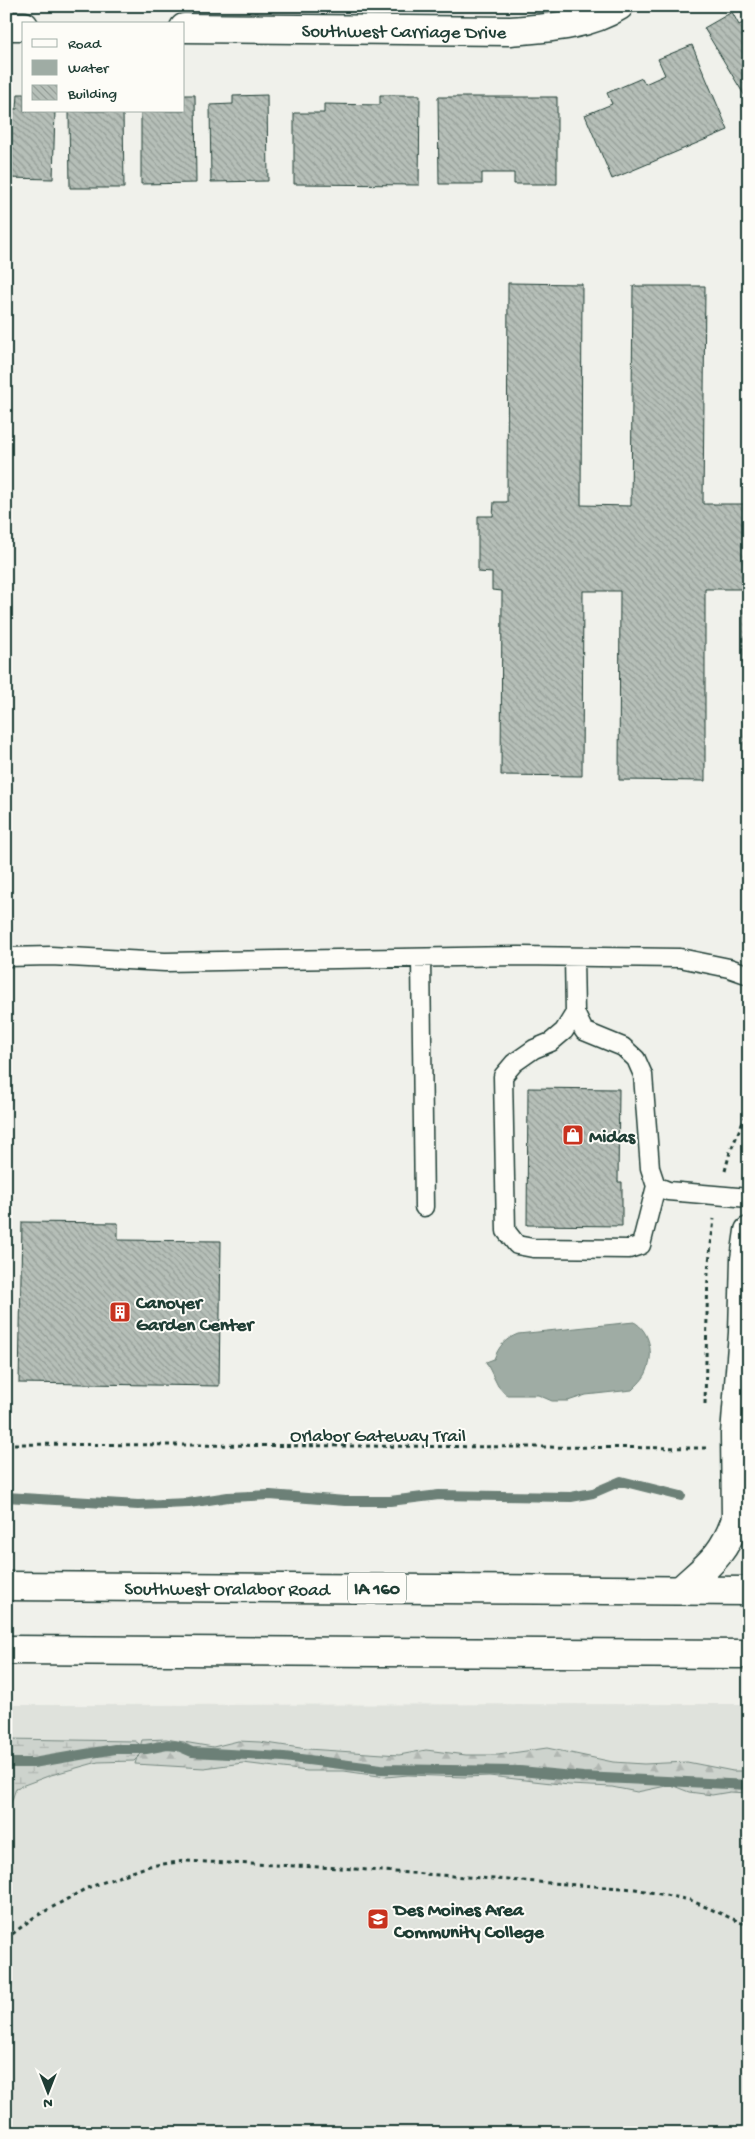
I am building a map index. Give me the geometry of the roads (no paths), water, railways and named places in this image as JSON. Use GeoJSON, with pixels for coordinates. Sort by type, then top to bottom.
{"type":"FeatureCollection","features":[{"type":"Feature","properties":{"kind":"main road","name":"Southwest Carriage Drive"},"geometry":{"type":"LineString","coordinates":[[185,28],[511,31],[552,28],[595,17],[619,6]]}},
{"type":"Feature","properties":{"kind":"main road"},"geometry":{"type":"LineString","coordinates":[[6,26],[22,26]]}},
{"type":"Feature","properties":{"kind":"main road"},"geometry":{"type":"LineString","coordinates":[[682,1590],[719,1554],[729,1538],[736,1519],[736,1450],[745,1259],[749,1231]]}},
{"type":"Feature","properties":{"kind":"main road"},"geometry":{"type":"LineString","coordinates":[[736,1519],[749,1544]]}},
{"type":"Feature","properties":{"kind":"main road","name":"Southwest Oralabor Road"},"geometry":{"type":"LineString","coordinates":[[6,1586],[749,1591]]}},
{"type":"Feature","properties":{"kind":"main road"},"geometry":{"type":"LineString","coordinates":[[6,1650],[749,1654]]}},
{"type":"Feature","properties":{"kind":"lane"},"geometry":{"type":"LineString","coordinates":[[6,958],[51,956],[165,962],[421,958],[680,958],[714,964],[749,976]]}},
{"type":"Feature","properties":{"kind":"lane"},"geometry":{"type":"LineString","coordinates":[[574,957],[575,1013],[584,1031],[623,1047],[636,1059],[643,1075],[650,1168],[656,1186],[642,1245],[628,1249],[533,1248],[517,1245],[506,1231],[503,1076],[514,1063],[534,1049],[551,1042],[564,1031],[575,1013]]}},
{"type":"Feature","properties":{"kind":"lane"},"geometry":{"type":"LineString","coordinates":[[421,958],[424,1207]]}},
{"type":"Feature","properties":{"kind":"lane"},"geometry":{"type":"LineString","coordinates":[[656,1186],[668,1191],[749,1198]]}},
{"type":"Feature","properties":{"kind":"water"},"geometry":{"type":"Polygon","coordinates":[[[634,1322],[644,1331],[647,1337],[650,1357],[646,1374],[632,1390],[586,1395],[568,1401],[552,1401],[538,1395],[506,1395],[498,1386],[486,1362],[494,1359],[503,1344],[509,1338],[518,1334],[634,1322]]]}},
{"type":"Feature","properties":{"kind":"waterway"},"geometry":{"type":"LineString","coordinates":[[6,1497],[138,1505],[189,1503],[228,1497],[270,1495],[345,1501],[390,1501],[439,1495],[571,1497],[593,1493],[621,1481],[681,1496]]}},
{"type":"Feature","properties":{"kind":"waterway"},"geometry":{"type":"LineString","coordinates":[[6,1763],[33,1763],[115,1749],[146,1749],[167,1745],[178,1746],[192,1752],[284,1757],[381,1769],[520,1771],[583,1777],[749,1785]]}},
{"type":"Feature","properties":{"kind":"place","name":"Midas"},"geometry":{"type":"Point","coordinates":[573,1135]}},
{"type":"Feature","properties":{"kind":"place","name":"Canoyer Garden Center"},"geometry":{"type":"Point","coordinates":[120,1312]}},
{"type":"Feature","properties":{"kind":"place","name":"Des Moines Area Community College"},"geometry":{"type":"Point","coordinates":[378,1919]}}]}
